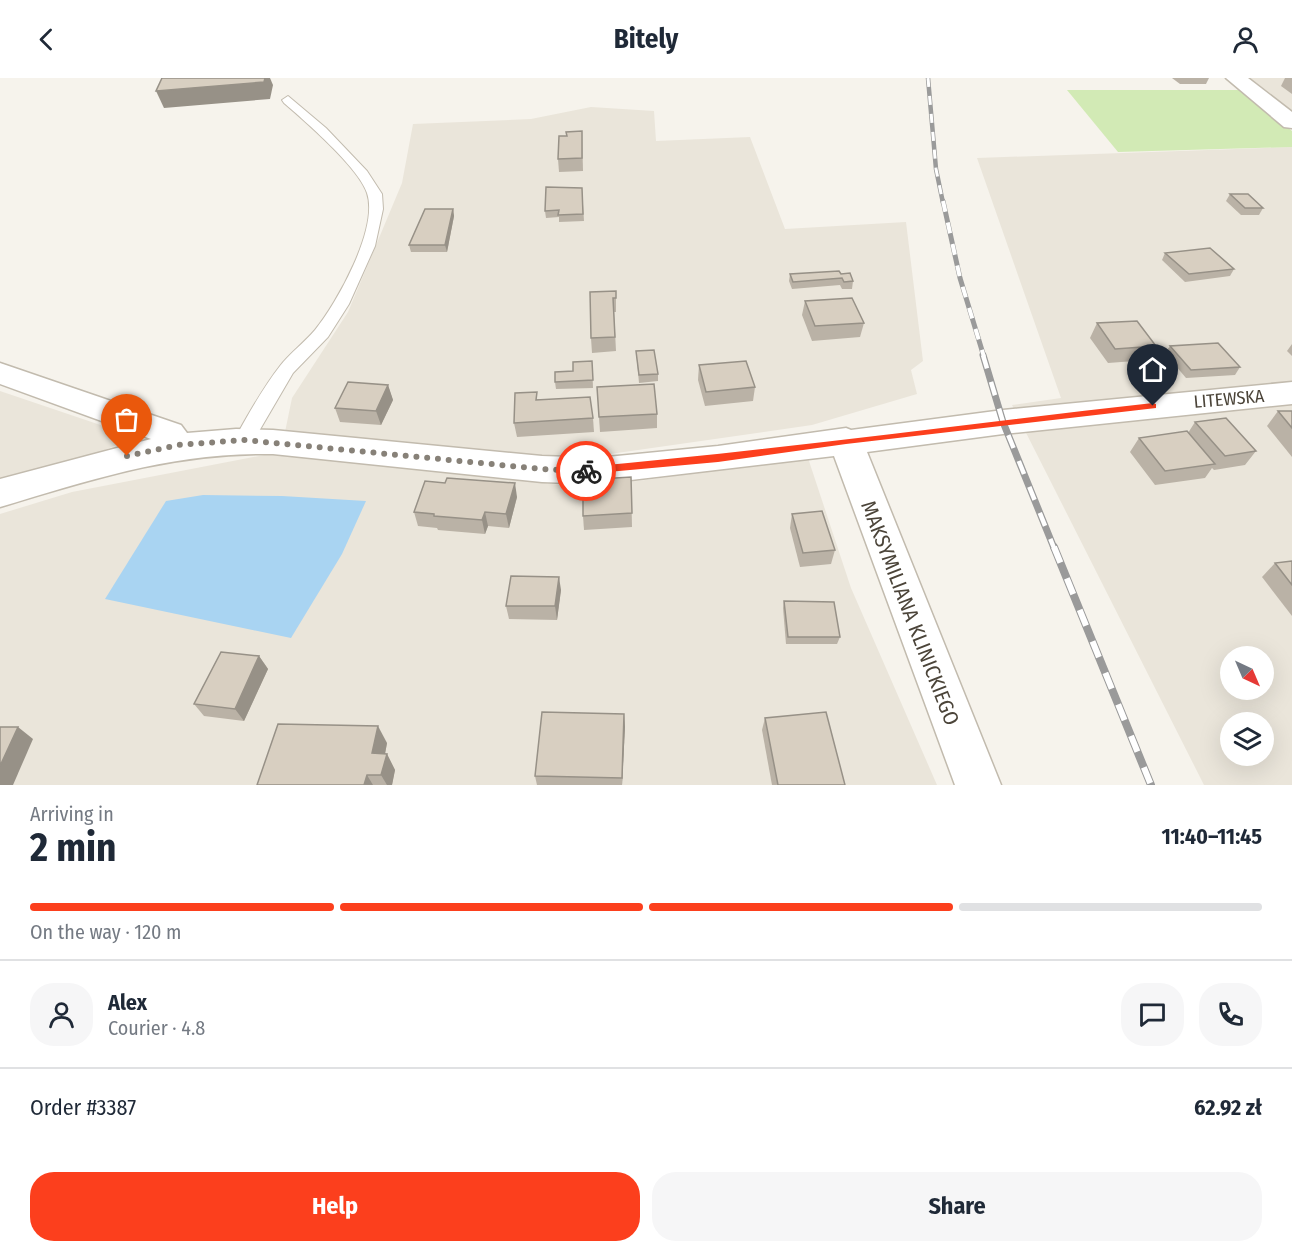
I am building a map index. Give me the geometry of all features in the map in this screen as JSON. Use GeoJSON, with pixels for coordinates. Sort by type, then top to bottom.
{"type":"FeatureCollection","features":[{"type":"Feature","properties":{"kind":"street"},"geometry":{"type":"LineString","coordinates":[[1236,78],[1292,122]]}},
{"type":"Feature","properties":{"kind":"street"},"geometry":{"type":"LineString","coordinates":[[0,373],[169,433],[178,445]]}},
{"type":"Feature","properties":{"kind":"street","name":"LITEWSKA"},"geometry":{"type":"LineString","coordinates":[[0,493],[106,461],[178,445],[244,440],[542,469],[597,471],[718,459],[846,441],[1131,408],[1292,393]]}},
{"type":"Feature","properties":{"kind":"street","name":"MAKSYMILIANA KLINICKIEGO"},"geometry":{"type":"LineString","coordinates":[[846,441],[858,479],[978,785]]}},
{"type":"Feature","properties":{"kind":"lane"},"geometry":{"type":"LineString","coordinates":[[244,440],[287,369],[322,333],[347,290],[366,249],[376,213],[375,191],[322,130],[288,100]]}},
{"type":"Feature","properties":{"kind":"shaded area"},"geometry":{"type":"Polygon","coordinates":[[[1247,78],[1292,78],[1292,113],[1247,78]]]}},
{"type":"Feature","properties":{"kind":"shaded area"},"geometry":{"type":"Polygon","coordinates":[[[591,107],[654,111],[656,141],[750,137],[785,229],[906,222],[923,361],[911,370],[917,394],[812,425],[568,460],[285,432],[292,398],[348,312],[402,183],[413,124],[531,119],[591,107]]]}},
{"type":"Feature","properties":{"kind":"shaded area"},"geometry":{"type":"Polygon","coordinates":[[[1292,147],[1292,785],[1204,785],[1012,405],[1061,398],[977,158],[1292,147]]]}},
{"type":"Feature","properties":{"kind":"shaded area"},"geometry":{"type":"Polygon","coordinates":[[[0,391],[136,437],[83,459],[0,481],[0,391]]]}},
{"type":"Feature","properties":{"kind":"shaded area"},"geometry":{"type":"Polygon","coordinates":[[[280,452],[560,485],[638,481],[808,458],[851,588],[937,785],[0,785],[0,514],[72,492],[280,452]]]}},
{"type":"Feature","properties":{"kind":"green space"},"geometry":{"type":"Polygon","coordinates":[[[1067,90],[1241,90],[1292,131],[1292,147],[1118,152],[1067,90]]]}},
{"type":"Feature","properties":{"kind":"water"},"geometry":{"type":"Polygon","coordinates":[[[203,495],[282,496],[366,501],[342,554],[291,638],[105,599],[166,501],[203,495]]]}},
{"type":"Feature","properties":{"kind":"building"},"geometry":{"type":"Polygon","coordinates":[[[162,78],[265,78],[264,82],[156,91],[162,78]]]}},
{"type":"Feature","properties":{"kind":"building"},"geometry":{"type":"Polygon","coordinates":[[[582,131],[582,158],[558,159],[559,136],[567,136],[566,132],[582,131]]]}},
{"type":"Feature","properties":{"kind":"building"},"geometry":{"type":"Polygon","coordinates":[[[546,187],[582,188],[583,214],[558,215],[559,210],[545,211],[546,187]]]}},
{"type":"Feature","properties":{"kind":"building"},"geometry":{"type":"Polygon","coordinates":[[[1230,194],[1248,194],[1263,208],[1245,208],[1230,194]]]}},
{"type":"Feature","properties":{"kind":"building"},"geometry":{"type":"Polygon","coordinates":[[[425,209],[453,209],[445,245],[409,245],[425,209]]]}},
{"type":"Feature","properties":{"kind":"building"},"geometry":{"type":"Polygon","coordinates":[[[1210,248],[1234,269],[1189,274],[1165,253],[1210,248]]]}},
{"type":"Feature","properties":{"kind":"building"},"geometry":{"type":"Polygon","coordinates":[[[839,271],[841,274],[850,273],[853,281],[844,282],[842,278],[793,282],[790,274],[839,271]]]}},
{"type":"Feature","properties":{"kind":"building"},"geometry":{"type":"Polygon","coordinates":[[[616,291],[616,298],[613,298],[615,337],[591,338],[590,292],[616,291]]]}},
{"type":"Feature","properties":{"kind":"building"},"geometry":{"type":"Polygon","coordinates":[[[852,298],[864,323],[815,326],[805,301],[852,298]]]}},
{"type":"Feature","properties":{"kind":"building"},"geometry":{"type":"Polygon","coordinates":[[[1137,321],[1156,346],[1115,349],[1097,323],[1137,321]]]}},
{"type":"Feature","properties":{"kind":"building"},"geometry":{"type":"Polygon","coordinates":[[[1218,343],[1240,367],[1191,370],[1170,346],[1218,343]]]}},
{"type":"Feature","properties":{"kind":"building"},"geometry":{"type":"Polygon","coordinates":[[[654,350],[658,374],[639,375],[636,351],[654,350]]]}},
{"type":"Feature","properties":{"kind":"building"},"geometry":{"type":"Polygon","coordinates":[[[592,361],[593,380],[555,382],[555,372],[573,371],[573,362],[592,361]]]}},
{"type":"Feature","properties":{"kind":"building"},"geometry":{"type":"Polygon","coordinates":[[[746,361],[755,387],[706,392],[699,365],[746,361]]]}},
{"type":"Feature","properties":{"kind":"building"},"geometry":{"type":"Polygon","coordinates":[[[348,382],[388,385],[376,411],[335,408],[348,382]]]}},
{"type":"Feature","properties":{"kind":"building"},"geometry":{"type":"Polygon","coordinates":[[[654,384],[657,414],[599,417],[597,387],[654,384]]]}},
{"type":"Feature","properties":{"kind":"building"},"geometry":{"type":"Polygon","coordinates":[[[537,392],[536,400],[590,397],[593,418],[514,423],[515,393],[537,392]]]}},
{"type":"Feature","properties":{"kind":"building"},"geometry":{"type":"Polygon","coordinates":[[[1278,411],[1292,411],[1292,428],[1278,411]]]}},
{"type":"Feature","properties":{"kind":"building"},"geometry":{"type":"Polygon","coordinates":[[[1226,418],[1256,451],[1225,456],[1195,422],[1226,418]]]}},
{"type":"Feature","properties":{"kind":"building"},"geometry":{"type":"Polygon","coordinates":[[[1187,431],[1215,464],[1165,471],[1139,438],[1187,431]]]}},
{"type":"Feature","properties":{"kind":"building"},"geometry":{"type":"Polygon","coordinates":[[[631,477],[632,513],[583,516],[583,480],[631,477]]]}},
{"type":"Feature","properties":{"kind":"building"},"geometry":{"type":"Polygon","coordinates":[[[447,478],[515,483],[506,514],[485,512],[482,520],[414,512],[425,481],[445,483],[447,478]]]}},
{"type":"Feature","properties":{"kind":"building"},"geometry":{"type":"Polygon","coordinates":[[[822,511],[835,550],[803,553],[792,514],[822,511]]]}},
{"type":"Feature","properties":{"kind":"building"},"geometry":{"type":"Polygon","coordinates":[[[1292,561],[1292,585],[1275,563],[1292,561]]]}},
{"type":"Feature","properties":{"kind":"building"},"geometry":{"type":"Polygon","coordinates":[[[511,576],[559,577],[555,606],[506,606],[511,576]]]}},
{"type":"Feature","properties":{"kind":"building"},"geometry":{"type":"Polygon","coordinates":[[[784,601],[834,602],[840,637],[788,637],[784,601]]]}},
{"type":"Feature","properties":{"kind":"building"},"geometry":{"type":"Polygon","coordinates":[[[221,652],[259,656],[235,709],[194,704],[221,652]]]}},
{"type":"Feature","properties":{"kind":"building"},"geometry":{"type":"Polygon","coordinates":[[[542,712],[624,714],[622,778],[535,776],[542,712]]]}},
{"type":"Feature","properties":{"kind":"building"},"geometry":{"type":"Polygon","coordinates":[[[826,712],[845,785],[778,785],[765,718],[826,712]]]}},
{"type":"Feature","properties":{"kind":"building"},"geometry":{"type":"Polygon","coordinates":[[[278,724],[378,726],[372,753],[387,754],[381,775],[367,775],[364,785],[257,785],[278,724]]]}},
{"type":"Feature","properties":{"kind":"building"},"geometry":{"type":"Polygon","coordinates":[[[0,727],[18,727],[0,766],[0,727]]]}},
{"type":"Feature","properties":{"kind":"railway"},"geometry":{"type":"LineString","coordinates":[[928,78],[936,169],[943,203]]}},
{"type":"Feature","properties":{"kind":"railway"},"geometry":{"type":"LineString","coordinates":[[943,201],[960,278],[984,357]]}},
{"type":"Feature","properties":{"kind":"railway"},"geometry":{"type":"LineString","coordinates":[[983,355],[1003,422],[1054,548]]}},
{"type":"Feature","properties":{"kind":"railway"},"geometry":{"type":"LineString","coordinates":[[1054,547],[1151,785]]}},
{"type":"Feature","properties":{"kind":"way so far"},"geometry":{"type":"LineString","coordinates":[[127,456],[178,445],[244,440],[542,469],[586,471]]}},
{"type":"Feature","properties":{"kind":"route"},"geometry":{"type":"LineString","coordinates":[[586,471],[718,459],[846,441],[1153,406]]}}]}
